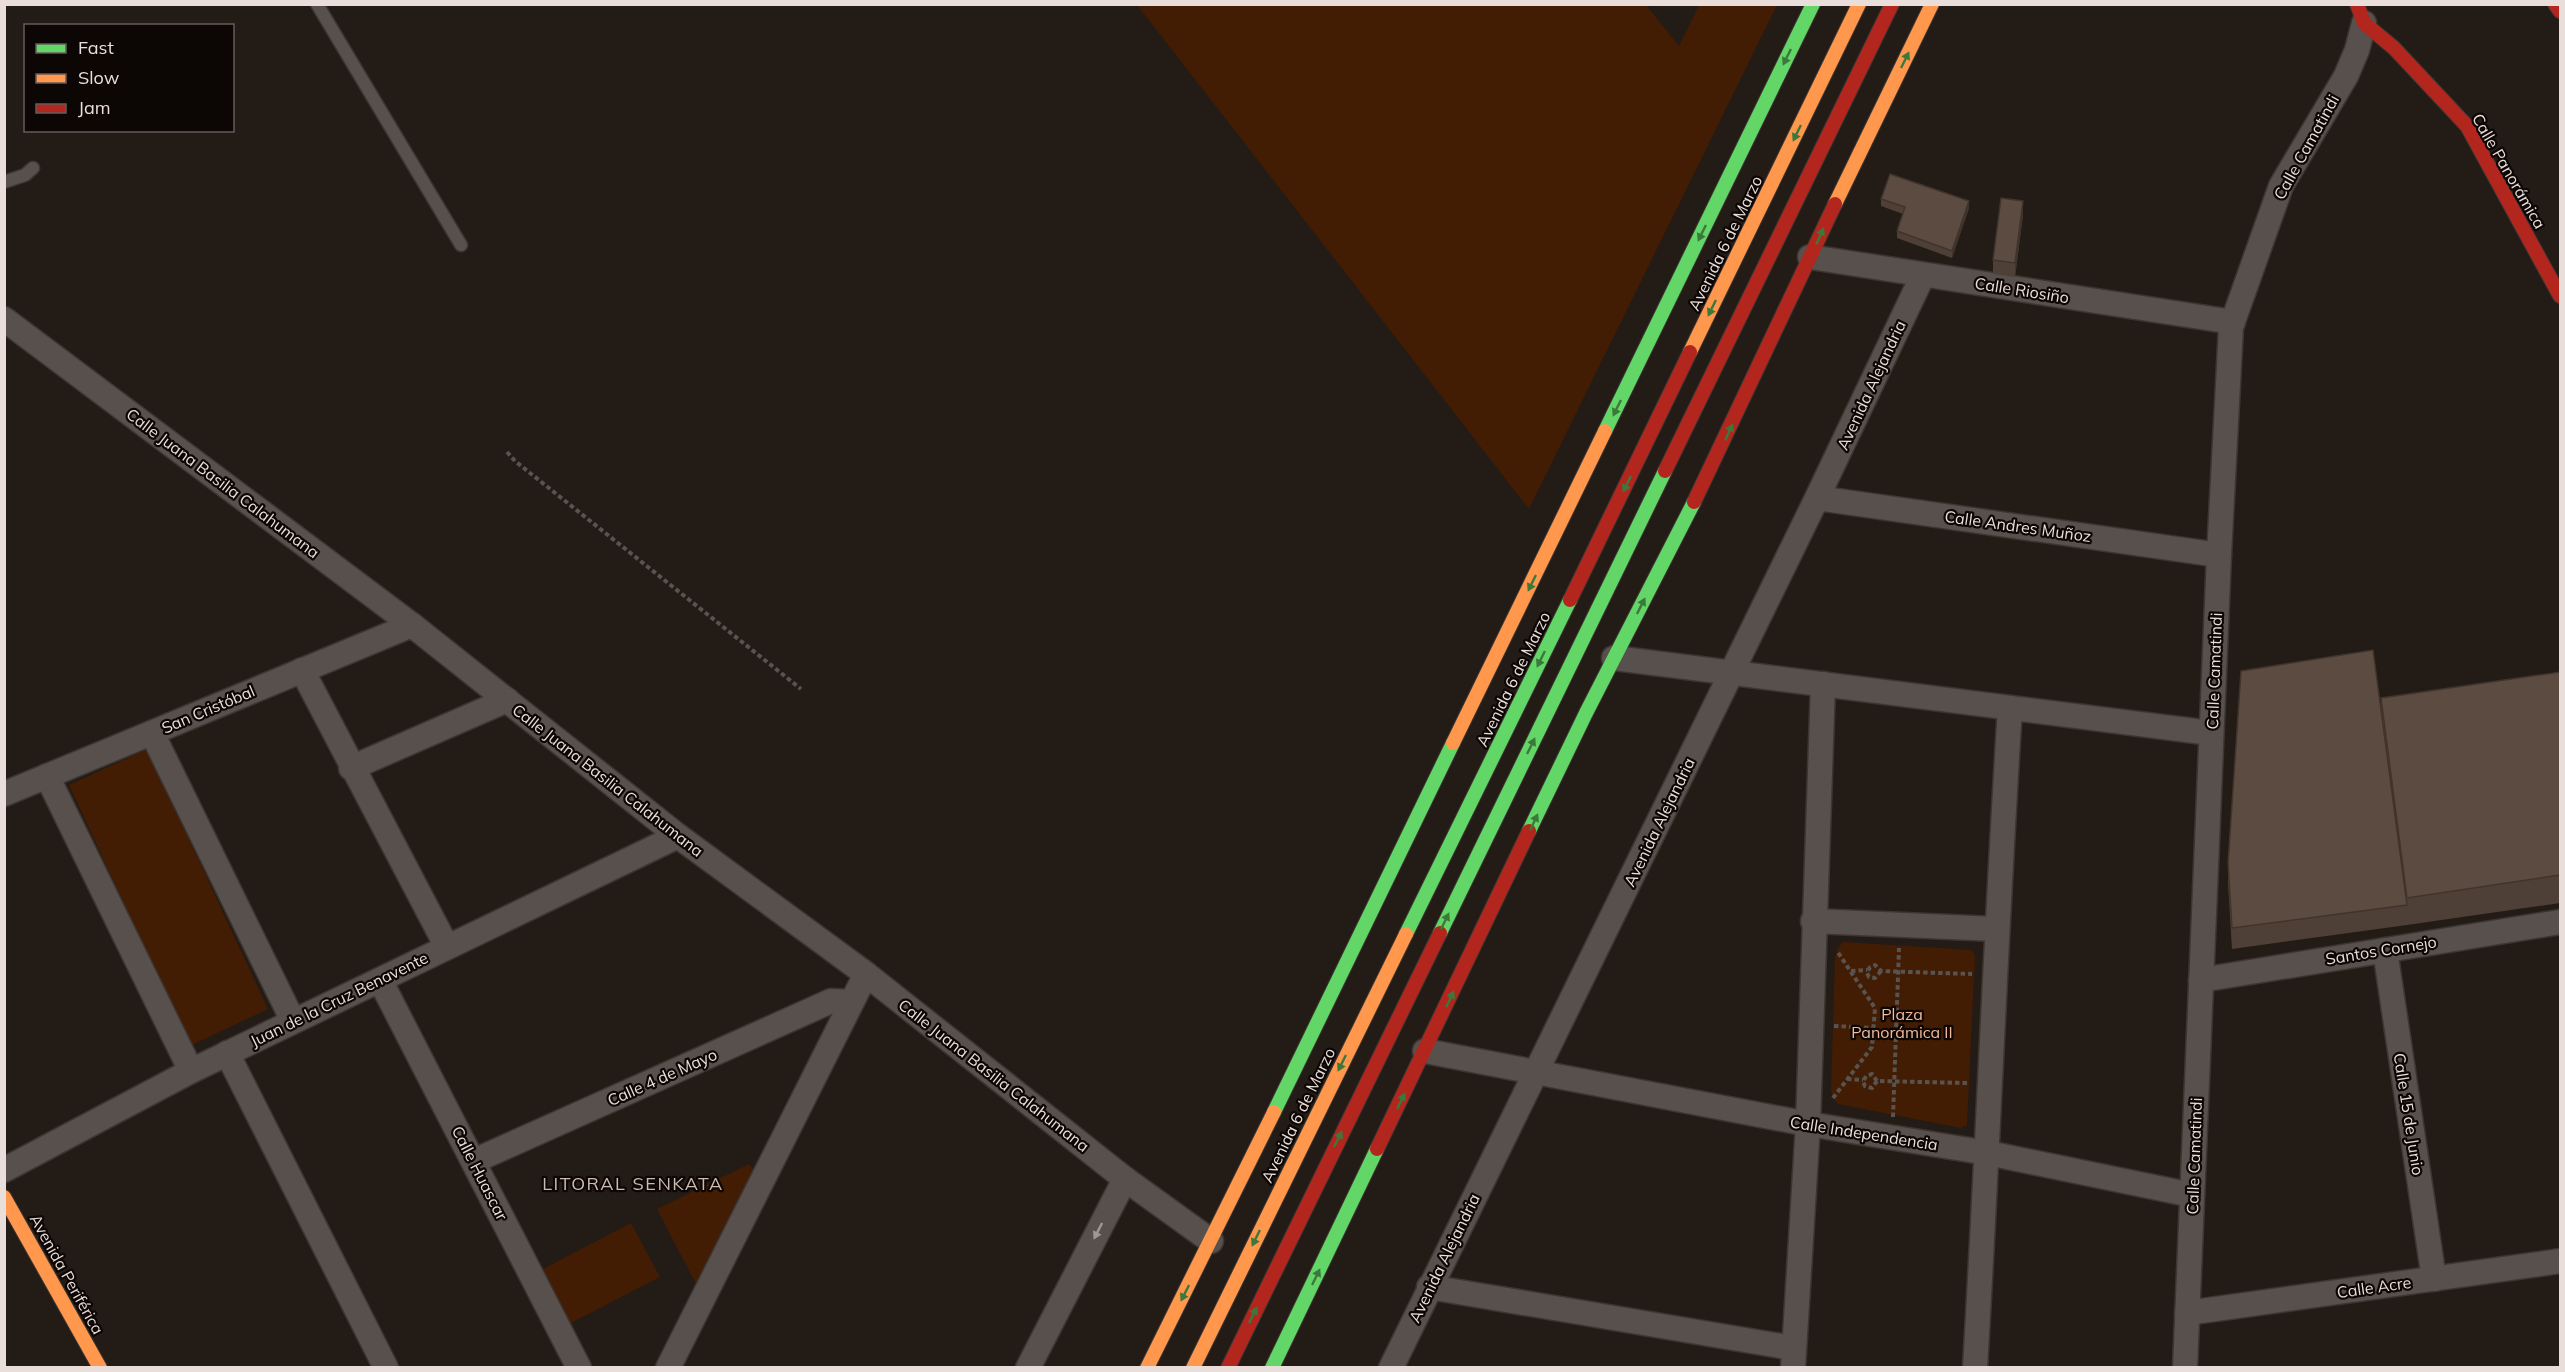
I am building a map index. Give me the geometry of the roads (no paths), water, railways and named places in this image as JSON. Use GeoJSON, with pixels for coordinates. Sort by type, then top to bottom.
{"type":"FeatureCollection","features":[{"type":"Feature","properties":{"kind":"main road","name":"Avenida 6 de Marzo"},"geometry":{"type":"LineString","coordinates":[[1147,1368],[1813,4]]}},
{"type":"Feature","properties":{"kind":"main road","name":"Avenida 6 de Marzo"},"geometry":{"type":"LineString","coordinates":[[1193,1368],[1560,622],[1859,4]]}},
{"type":"Feature","properties":{"kind":"main road"},"geometry":{"type":"LineString","coordinates":[[1228,1368],[1892,4]]}},
{"type":"Feature","properties":{"kind":"main road"},"geometry":{"type":"LineString","coordinates":[[1272,1368],[1614,658],[1716,459],[1932,4]]}},
{"type":"Feature","properties":{"kind":"main road"},"geometry":{"type":"LineString","coordinates":[[2555,4],[2560,11]]}},
{"type":"Feature","properties":{"kind":"main road","name":"Calle Panorámica"},"geometry":{"type":"LineString","coordinates":[[2360,14],[2467,126],[2560,296]]}},
{"type":"Feature","properties":{"kind":"main road","name":"Avenida Periférica"},"geometry":{"type":"LineString","coordinates":[[4,1197],[100,1368]]}},
{"type":"Feature","properties":{"kind":"street","name":"Calle Camatindi"},"geometry":{"type":"LineString","coordinates":[[2185,1368],[2219,555],[2233,322],[2281,186],[2346,76],[2357,50],[2360,14]]}},
{"type":"Feature","properties":{"kind":"street","name":"Calle Riosiño"},"geometry":{"type":"LineString","coordinates":[[1810,257],[2233,322]]}},
{"type":"Feature","properties":{"kind":"street","name":"Avenida Alejandria"},"geometry":{"type":"LineString","coordinates":[[1391,1368],[1817,498],[1923,275]]}},
{"type":"Feature","properties":{"kind":"street","name":"Calle Juana Basilia Calahumana"},"geometry":{"type":"LineString","coordinates":[[4,319],[412,625],[678,836],[866,974],[1125,1179],[1211,1241]]}},
{"type":"Feature","properties":{"kind":"street","name":"Calle Andres Muñoz"},"geometry":{"type":"LineString","coordinates":[[1817,498],[2219,555]]}},
{"type":"Feature","properties":{"kind":"street","name":"San Cristóbal"},"geometry":{"type":"LineString","coordinates":[[4,794],[412,625]]}},
{"type":"Feature","properties":{"kind":"street"},"geometry":{"type":"LineString","coordinates":[[1614,658],[2211,733]]}},
{"type":"Feature","properties":{"kind":"street"},"geometry":{"type":"LineString","coordinates":[[302,670],[351,768],[447,947]]}},
{"type":"Feature","properties":{"kind":"street"},"geometry":{"type":"LineString","coordinates":[[1429,1287],[1793,1358],[1808,1124],[1822,684]]}},
{"type":"Feature","properties":{"kind":"street"},"geometry":{"type":"LineString","coordinates":[[351,768],[507,700]]}},
{"type":"Feature","properties":{"kind":"street"},"geometry":{"type":"LineString","coordinates":[[1975,1368],[1988,1153],[1996,929],[2010,708]]}},
{"type":"Feature","properties":{"kind":"street"},"geometry":{"type":"LineString","coordinates":[[152,733],[293,1022]]}},
{"type":"Feature","properties":{"kind":"street"},"geometry":{"type":"LineString","coordinates":[[47,776],[191,1071]]}},
{"type":"Feature","properties":{"kind":"street","name":"Juan de la Cruz Benavente"},"geometry":{"type":"LineString","coordinates":[[4,1170],[227,1053],[678,836]]}},
{"type":"Feature","properties":{"kind":"street"},"geometry":{"type":"LineString","coordinates":[[1813,921],[1996,929]]}},
{"type":"Feature","properties":{"kind":"street","name":"Santos Cornejo"},"geometry":{"type":"LineString","coordinates":[[2201,980],[2560,922]]}},
{"type":"Feature","properties":{"kind":"street","name":"Calle 15 de Junio"},"geometry":{"type":"LineString","coordinates":[[2385,950],[2434,1279]]}},
{"type":"Feature","properties":{"kind":"street"},"geometry":{"type":"LineString","coordinates":[[668,1368],[866,974]]}},
{"type":"Feature","properties":{"kind":"street","name":"Calle Huascar"},"geometry":{"type":"LineString","coordinates":[[380,980],[579,1368]]}},
{"type":"Feature","properties":{"kind":"street","name":"Calle 4 de Mayo"},"geometry":{"type":"LineString","coordinates":[[474,1161],[831,1001],[851,1002]]}},
{"type":"Feature","properties":{"kind":"street","name":"Calle Independencia"},"geometry":{"type":"LineString","coordinates":[[1425,1051],[1808,1124],[1988,1153],[2192,1195]]}},
{"type":"Feature","properties":{"kind":"street"},"geometry":{"type":"LineString","coordinates":[[227,1053],[386,1368]]}},
{"type":"Feature","properties":{"kind":"street"},"geometry":{"type":"LineString","coordinates":[[1028,1368],[1125,1179]]}},
{"type":"Feature","properties":{"kind":"street","name":"Calle Acre"},"geometry":{"type":"LineString","coordinates":[[2187,1313],[2560,1261]]}},
{"type":"Feature","properties":{"kind":"lane"},"geometry":{"type":"LineString","coordinates":[[317,4],[461,245]]}},
{"type":"Feature","properties":{"kind":"lane"},"geometry":{"type":"LineString","coordinates":[[4,182],[25,175],[33,168]]}},
{"type":"Feature","properties":{"kind":"district","name":"LITORAL SENKATA"},"geometry":{"type":"Point","coordinates":[633,1184]}},
{"type":"Feature","properties":{"kind":"park label","name":"Plaza Panorámica II"},"geometry":{"type":"Point","coordinates":[1902,1023]}}]}
